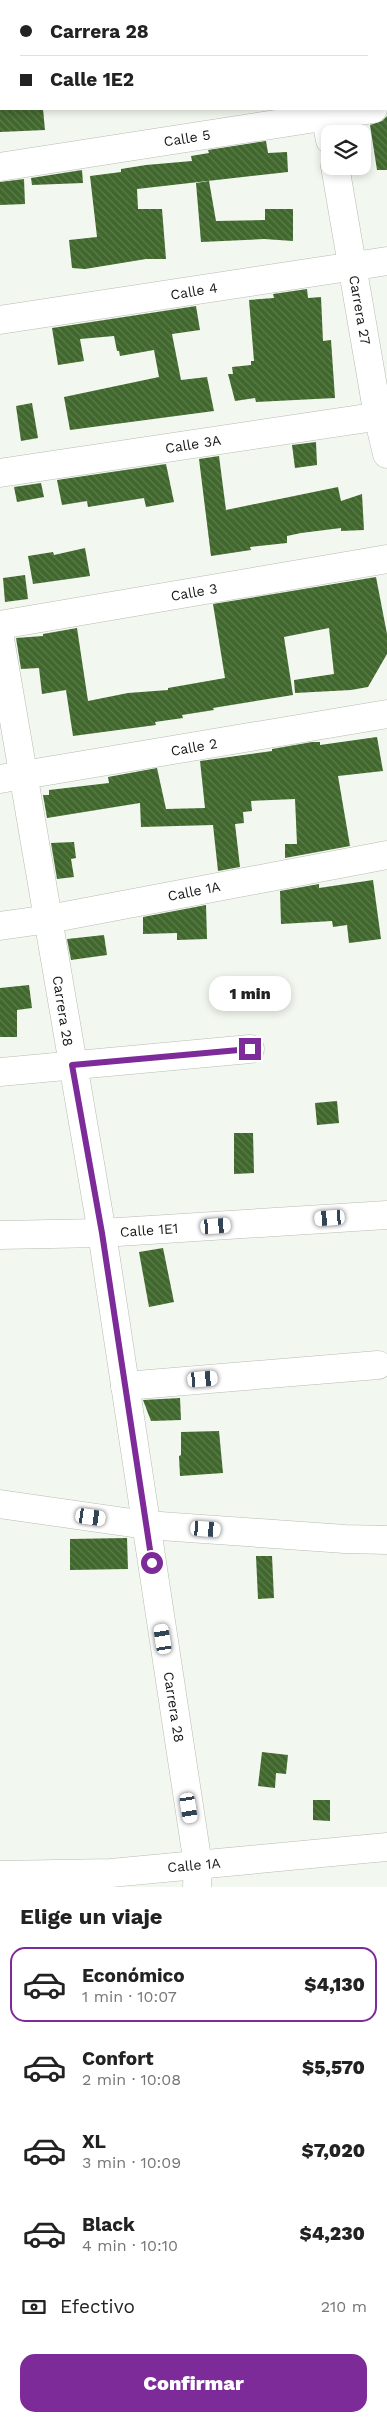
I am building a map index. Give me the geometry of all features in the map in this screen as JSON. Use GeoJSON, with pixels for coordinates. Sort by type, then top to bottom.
{"type":"FeatureCollection","features":[{"type":"Feature","properties":{"kind":"street","name":"Calle 5"},"geometry":{"type":"LineString","coordinates":[[0,167],[327,122],[369,110]]}},
{"type":"Feature","properties":{"kind":"street","name":"Carrera 27"},"geometry":{"type":"LineString","coordinates":[[337,175],[382,416],[387,454]]}},
{"type":"Feature","properties":{"kind":"street","name":"Calle 4"},"geometry":{"type":"LineString","coordinates":[[0,320],[387,261]]}},
{"type":"Feature","properties":{"kind":"street","name":"Calle 3A"},"geometry":{"type":"LineString","coordinates":[[0,473],[382,416]]}},
{"type":"Feature","properties":{"kind":"street","name":"Calle 3"},"geometry":{"type":"LineString","coordinates":[[0,625],[387,559]]}},
{"type":"Feature","properties":{"kind":"street","name":"Carrera 28"},"geometry":{"type":"LineString","coordinates":[[0,639],[12,777],[49,919],[72,1065],[102,1233],[198,1876]]}},
{"type":"Feature","properties":{"kind":"street","name":"Calle 2"},"geometry":{"type":"LineString","coordinates":[[12,777],[387,714]]}},
{"type":"Feature","properties":{"kind":"street","name":"Calle 1A"},"geometry":{"type":"LineString","coordinates":[[0,926],[49,919],[387,855]]}},
{"type":"Feature","properties":{"kind":"street"},"geometry":{"type":"LineString","coordinates":[[0,1072],[250,1049]]}},
{"type":"Feature","properties":{"kind":"street","name":"Calle 1E1"},"geometry":{"type":"LineString","coordinates":[[0,1235],[102,1233],[387,1215]]}},
{"type":"Feature","properties":{"kind":"street"},"geometry":{"type":"LineString","coordinates":[[125,1386],[378,1365]]}},
{"type":"Feature","properties":{"kind":"street"},"geometry":{"type":"LineString","coordinates":[[0,1504],[146,1525],[345,1539],[387,1540]]}},
{"type":"Feature","properties":{"kind":"street","name":"Calle 1A"},"geometry":{"type":"LineString","coordinates":[[0,1875],[111,1880],[198,1876],[387,1842]]}},
{"type":"Feature","properties":{"kind":"building"},"geometry":{"type":"Polygon","coordinates":[[[0,110],[43,110],[45,130],[0,132],[0,110]]]}},
{"type":"Feature","properties":{"kind":"building"},"geometry":{"type":"Polygon","coordinates":[[[387,116],[387,170],[377,170],[370,125],[382,121],[387,116]]]}},
{"type":"Feature","properties":{"kind":"building"},"geometry":{"type":"Polygon","coordinates":[[[266,141],[268,153],[287,152],[288,172],[137,189],[138,209],[162,209],[166,259],[146,259],[85,269],[72,268],[69,240],[97,237],[90,176],[121,172],[121,169],[146,165],[192,161],[191,156],[209,153],[208,150],[266,141]]]}},
{"type":"Feature","properties":{"kind":"building"},"geometry":{"type":"Polygon","coordinates":[[[82,170],[83,183],[32,185],[31,178],[82,170]]]}},
{"type":"Feature","properties":{"kind":"building"},"geometry":{"type":"Polygon","coordinates":[[[24,179],[25,204],[0,205],[0,182],[24,179]]]}},
{"type":"Feature","properties":{"kind":"building"},"geometry":{"type":"Polygon","coordinates":[[[209,181],[216,221],[265,220],[265,209],[293,209],[293,241],[264,239],[201,242],[196,183],[209,181]]]}},
{"type":"Feature","properties":{"kind":"building"},"geometry":{"type":"Polygon","coordinates":[[[307,289],[308,298],[321,297],[323,341],[331,340],[335,398],[256,402],[255,398],[235,401],[228,374],[233,374],[232,367],[251,365],[251,361],[254,361],[249,300],[274,298],[273,294],[307,289]]]}},
{"type":"Feature","properties":{"kind":"building"},"geometry":{"type":"Polygon","coordinates":[[[196,306],[200,330],[172,334],[181,380],[207,377],[214,411],[70,430],[64,397],[159,377],[154,350],[120,356],[114,336],[80,339],[84,361],[58,365],[52,328],[196,306]]]}},
{"type":"Feature","properties":{"kind":"building"},"geometry":{"type":"Polygon","coordinates":[[[32,403],[38,438],[21,441],[16,406],[32,403]]]}},
{"type":"Feature","properties":{"kind":"building"},"geometry":{"type":"Polygon","coordinates":[[[316,442],[317,465],[295,468],[292,445],[316,442]]]}},
{"type":"Feature","properties":{"kind":"building"},"geometry":{"type":"Polygon","coordinates":[[[219,456],[226,510],[338,487],[341,501],[362,494],[364,530],[341,531],[341,528],[301,533],[287,536],[287,543],[250,547],[251,550],[211,556],[199,459],[219,456]]]}},
{"type":"Feature","properties":{"kind":"building"},"geometry":{"type":"Polygon","coordinates":[[[166,464],[174,502],[146,507],[144,498],[88,507],[87,501],[62,505],[57,480],[166,464]]]}},
{"type":"Feature","properties":{"kind":"building"},"geometry":{"type":"Polygon","coordinates":[[[41,483],[44,497],[17,502],[14,487],[41,483]]]}},
{"type":"Feature","properties":{"kind":"building"},"geometry":{"type":"Polygon","coordinates":[[[85,548],[90,576],[33,584],[28,556],[53,552],[54,555],[85,548]]]}},
{"type":"Feature","properties":{"kind":"building"},"geometry":{"type":"Polygon","coordinates":[[[25,575],[28,599],[5,602],[3,578],[25,575]]]}},
{"type":"Feature","properties":{"kind":"building"},"geometry":{"type":"Polygon","coordinates":[[[376,577],[387,634],[387,654],[368,687],[351,690],[295,693],[294,680],[334,674],[329,628],[284,637],[293,695],[213,708],[214,710],[182,715],[183,718],[155,722],[156,725],[73,736],[66,690],[42,694],[39,668],[21,669],[16,638],[43,636],[43,634],[77,628],[88,701],[128,693],[168,690],[168,688],[225,678],[213,604],[376,577]]]}},
{"type":"Feature","properties":{"kind":"building"},"geometry":{"type":"Polygon","coordinates":[[[377,737],[383,771],[338,776],[350,846],[285,858],[285,844],[297,844],[295,799],[251,801],[252,811],[243,812],[244,823],[235,824],[240,867],[218,871],[213,825],[141,827],[140,803],[47,818],[43,795],[49,795],[49,790],[109,783],[108,777],[157,768],[166,809],[205,808],[200,761],[272,751],[272,749],[312,742],[320,742],[320,745],[377,737]]]}},
{"type":"Feature","properties":{"kind":"building"},"geometry":{"type":"Polygon","coordinates":[[[74,842],[76,858],[71,859],[74,877],[57,879],[51,843],[74,842]]]}},
{"type":"Feature","properties":{"kind":"building"},"geometry":{"type":"Polygon","coordinates":[[[373,880],[381,939],[349,943],[347,925],[333,927],[332,921],[281,924],[280,891],[319,884],[319,888],[373,880]]]}},
{"type":"Feature","properties":{"kind":"building"},"geometry":{"type":"Polygon","coordinates":[[[206,905],[207,939],[177,940],[177,933],[143,934],[143,917],[206,905]]]}},
{"type":"Feature","properties":{"kind":"building"},"geometry":{"type":"Polygon","coordinates":[[[104,935],[107,955],[71,960],[67,939],[104,935]]]}},
{"type":"Feature","properties":{"kind":"building"},"geometry":{"type":"Polygon","coordinates":[[[29,985],[32,1008],[17,1010],[17,1037],[0,1037],[0,988],[29,985]]]}},
{"type":"Feature","properties":{"kind":"building"},"geometry":{"type":"Polygon","coordinates":[[[337,1101],[339,1123],[317,1125],[315,1103],[337,1101]]]}},
{"type":"Feature","properties":{"kind":"building"},"geometry":{"type":"Polygon","coordinates":[[[234,1133],[253,1133],[254,1173],[234,1174],[234,1133]]]}},
{"type":"Feature","properties":{"kind":"building"},"geometry":{"type":"Polygon","coordinates":[[[163,1248],[174,1302],[149,1307],[139,1252],[163,1248]]]}},
{"type":"Feature","properties":{"kind":"building"},"geometry":{"type":"Polygon","coordinates":[[[180,1398],[181,1420],[151,1421],[143,1400],[180,1398]]]}},
{"type":"Feature","properties":{"kind":"building"},"geometry":{"type":"Polygon","coordinates":[[[219,1431],[223,1473],[180,1476],[181,1432],[219,1431]]]}},
{"type":"Feature","properties":{"kind":"building"},"geometry":{"type":"Polygon","coordinates":[[[127,1538],[128,1569],[70,1570],[70,1539],[127,1538]]]}},
{"type":"Feature","properties":{"kind":"building"},"geometry":{"type":"Polygon","coordinates":[[[256,1556],[272,1556],[274,1598],[258,1599],[256,1556]]]}},
{"type":"Feature","properties":{"kind":"building"},"geometry":{"type":"Polygon","coordinates":[[[262,1752],[288,1755],[286,1774],[276,1773],[275,1788],[258,1786],[262,1752]]]}},
{"type":"Feature","properties":{"kind":"building"},"geometry":{"type":"Polygon","coordinates":[[[313,1800],[330,1800],[330,1821],[313,1820],[313,1800]]]}},
{"type":"Feature","properties":{"kind":"route"},"geometry":{"type":"LineString","coordinates":[[152,1563],[102,1233],[72,1065],[250,1049]]}}]}
